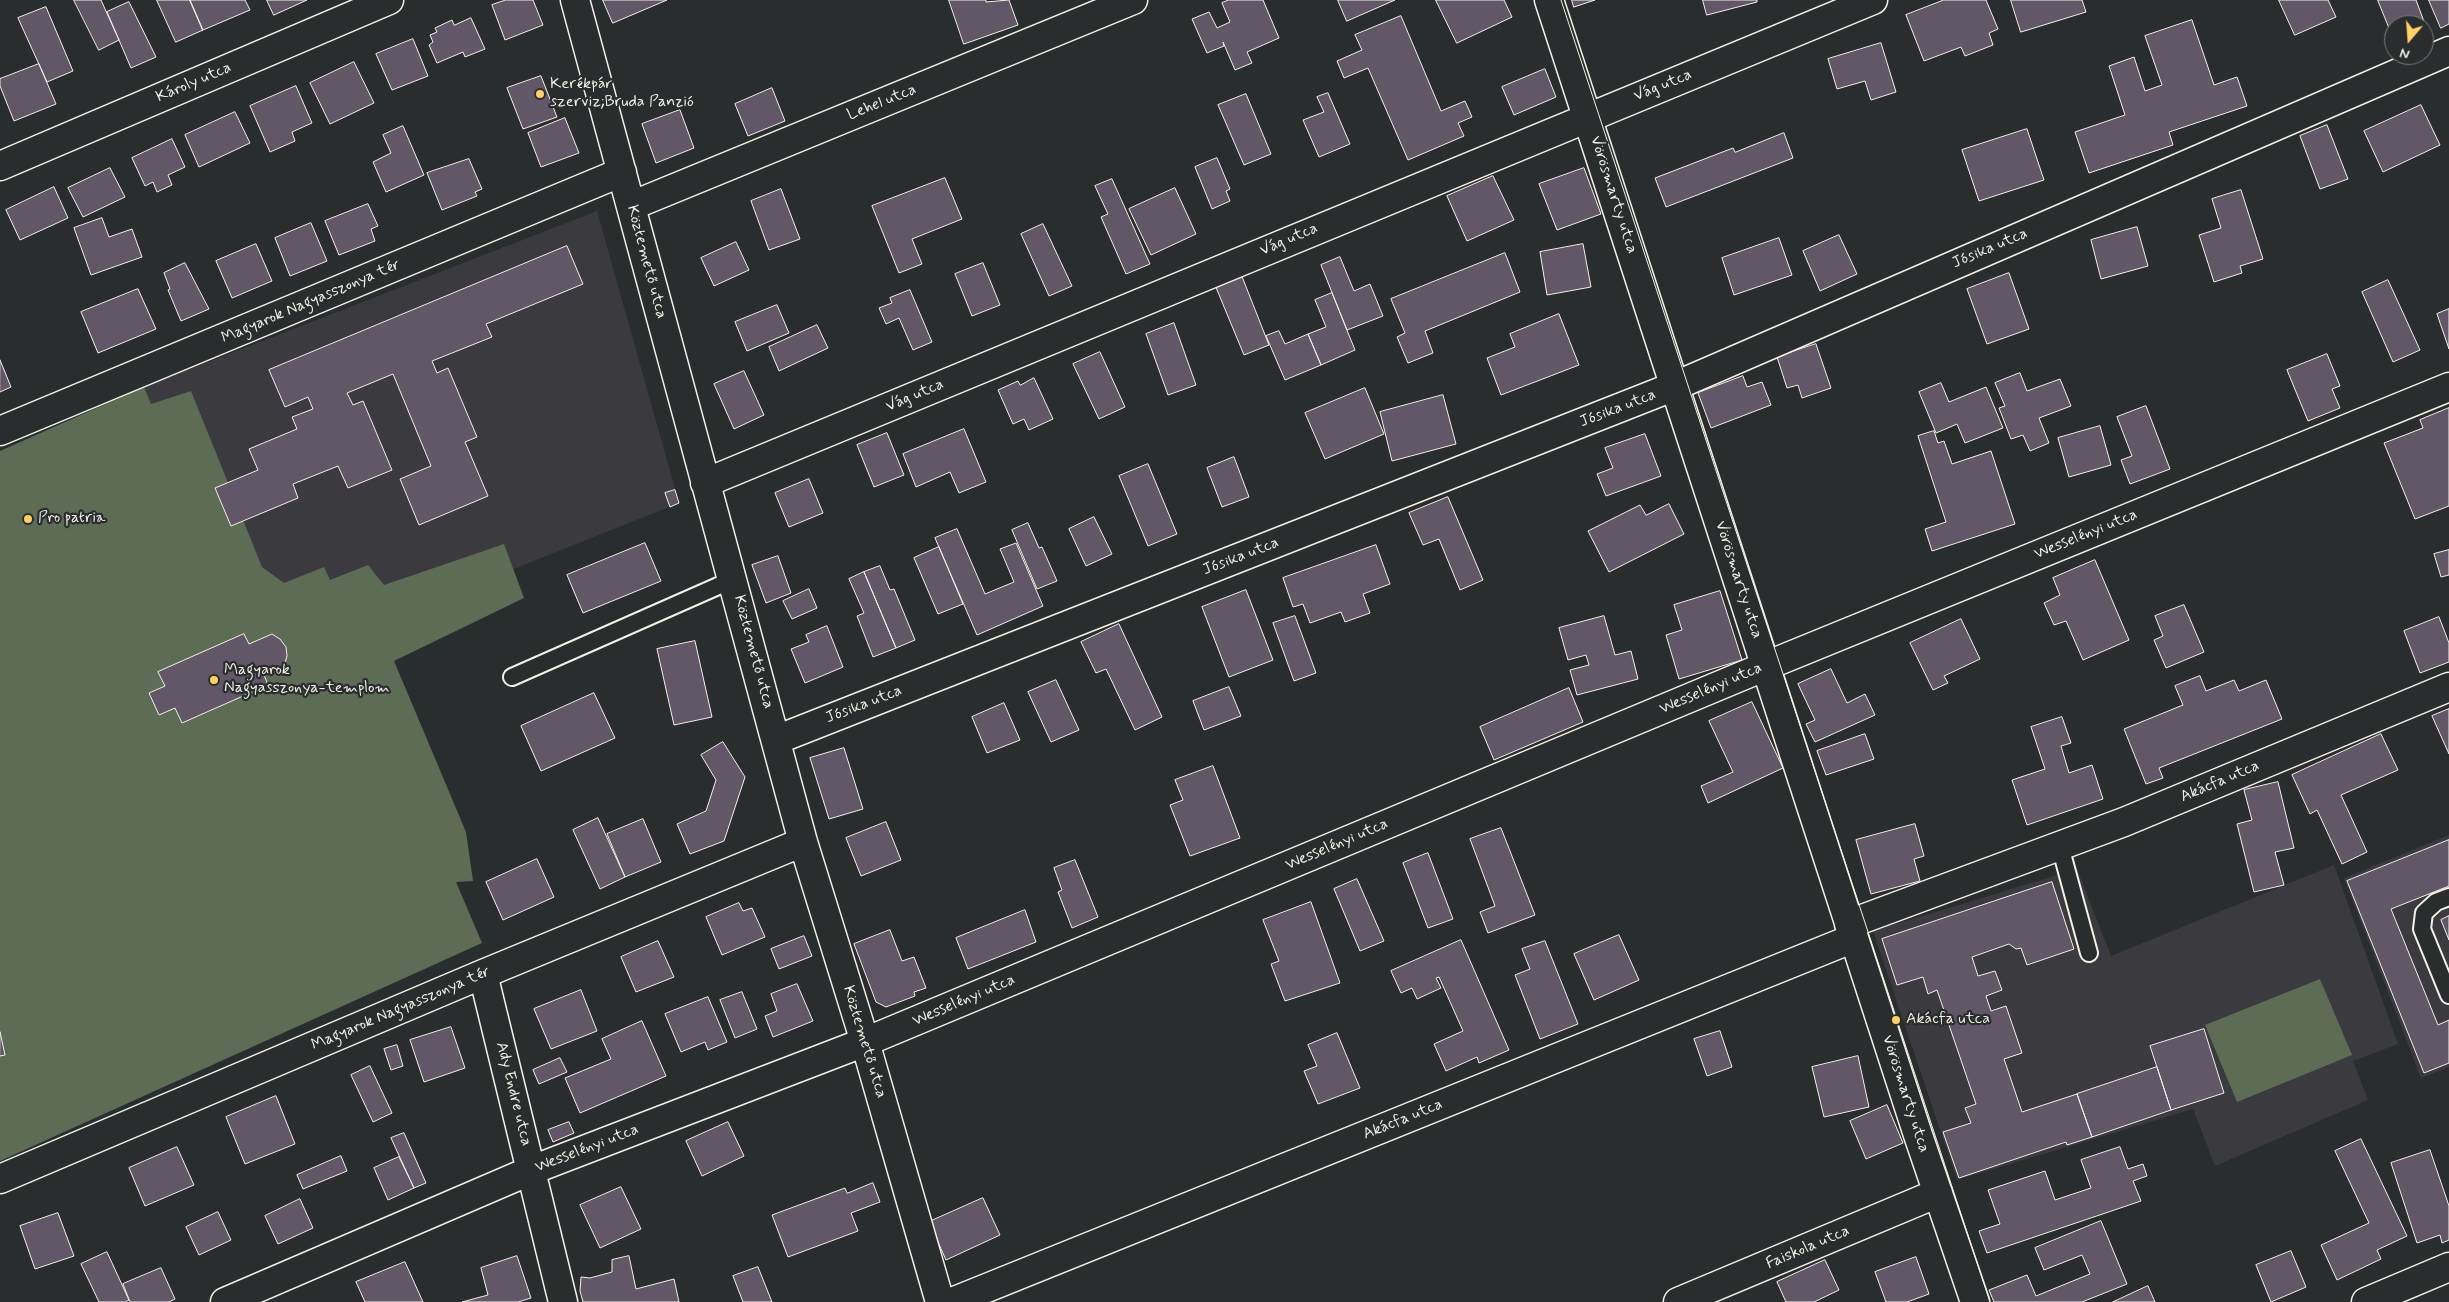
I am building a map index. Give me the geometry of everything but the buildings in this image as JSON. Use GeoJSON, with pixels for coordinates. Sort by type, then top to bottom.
{"type":"FeatureCollection","features":[{"type":"Feature","properties":{"kind":"street","name":"Károly utca"},"geometry":{"type":"LineString","coordinates":[[0,166],[389,0]]}},
{"type":"Feature","properties":{"kind":"street","name":"Köztemető utca"},"geometry":{"type":"LineString","coordinates":[[575,0],[705,482],[734,579],[803,842],[865,1042],[940,1302]]}},
{"type":"Feature","properties":{"kind":"street","name":"Lehel utca"},"geometry":{"type":"LineString","coordinates":[[631,206],[1133,0]]}},
{"type":"Feature","properties":{"kind":"street","name":"Vörösmarty utca"},"geometry":{"type":"LineString","coordinates":[[1549,0],[1676,386],[1851,931],[1975,1302]]}},
{"type":"Feature","properties":{"kind":"street","name":"Vág utca"},"geometry":{"type":"LineString","coordinates":[[705,482],[1872,0]]}},
{"type":"Feature","properties":{"kind":"street","name":"Jósika utca"},"geometry":{"type":"LineString","coordinates":[[776,740],[1676,386],[2449,51]]}},
{"type":"Feature","properties":{"kind":"street","name":"Magyarok Nagyasszonya tér"},"geometry":{"type":"LineString","coordinates":[[0,431],[622,172]]}},
{"type":"Feature","properties":{"kind":"street","name":"Wesselényi utca"},"geometry":{"type":"LineString","coordinates":[[225,1302],[532,1170],[865,1042],[1766,666],[2449,387]]}},
{"type":"Feature","properties":{"kind":"street","name":"Akácfa utca"},"geometry":{"type":"LineString","coordinates":[[952,1302],[1851,931],[2124,822],[2449,687]]}},
{"type":"Feature","properties":{"kind":"street","name":"Magyarok Nagyasszonya tér"},"geometry":{"type":"LineString","coordinates":[[0,1179],[484,974],[803,842]]}},
{"type":"Feature","properties":{"kind":"street","name":"Ady Endre utca"},"geometry":{"type":"LineString","coordinates":[[484,974],[563,1302]]}},
{"type":"Feature","properties":{"kind":"street","name":"Faiskola utca"},"geometry":{"type":"LineString","coordinates":[[1678,1302],[1938,1193]]}},
{"type":"Feature","properties":{"kind":"street"},"geometry":{"type":"LineString","coordinates":[[2366,1302],[2449,1267]]}},
{"type":"Feature","properties":{"kind":"lane"},"geometry":{"type":"LineString","coordinates":[[512,677],[734,579]]}},
{"type":"Feature","properties":{"kind":"lane"},"geometry":{"type":"LineString","coordinates":[[2060,846],[2089,953]]}},
{"type":"Feature","properties":{"kind":"lane"},"geometry":{"type":"LineString","coordinates":[[2449,897],[2436,902],[2424,912],[2422,929],[2449,995]]}},
{"type":"Feature","properties":{"kind":"shaded area"},"geometry":{"type":"Polygon","coordinates":[[[597,211],[679,503],[353,633],[232,605],[144,387],[597,211]]]}},
{"type":"Feature","properties":{"kind":"shaded area"},"geometry":{"type":"Polygon","coordinates":[[[2449,835],[2449,1067],[2421,1078],[2344,878],[2449,835]]]}},
{"type":"Feature","properties":{"kind":"shaded area"},"geometry":{"type":"Polygon","coordinates":[[[2334,865],[2398,1044],[2353,1061],[2368,1100],[2215,1166],[2193,1109],[1957,1180],[1873,931],[2077,869],[2111,956],[2334,865]]]}},
{"type":"Feature","properties":{"kind":"green space"},"geometry":{"type":"Polygon","coordinates":[[[144,387],[151,404],[191,391],[262,567],[284,583],[324,567],[330,580],[368,565],[384,585],[504,544],[524,598],[394,661],[466,832],[473,881],[456,882],[482,943],[0,1161],[0,451],[144,387]]]}},
{"type":"Feature","properties":{"kind":"green space"},"geometry":{"type":"Polygon","coordinates":[[[2320,979],[2352,1055],[2237,1102],[2205,1025],[2320,979]]]}},
{"type":"Feature","properties":{"kind":"tram line"},"geometry":{"type":"LineString","coordinates":[[1561,0],[1990,1302]]}},
{"type":"Feature","properties":{"kind":"place","name":"Kerékpár szerviz;Bruda Panzió"},"geometry":{"type":"Point","coordinates":[540,94]}},
{"type":"Feature","properties":{"kind":"place","name":"Pro patria"},"geometry":{"type":"Point","coordinates":[28,519]}},
{"type":"Feature","properties":{"kind":"place","name":"Magyarok Nagyasszonya-templom"},"geometry":{"type":"Point","coordinates":[214,680]}},
{"type":"Feature","properties":{"kind":"place","name":"Akácfa utca"},"geometry":{"type":"Point","coordinates":[1896,1020]}}]}
